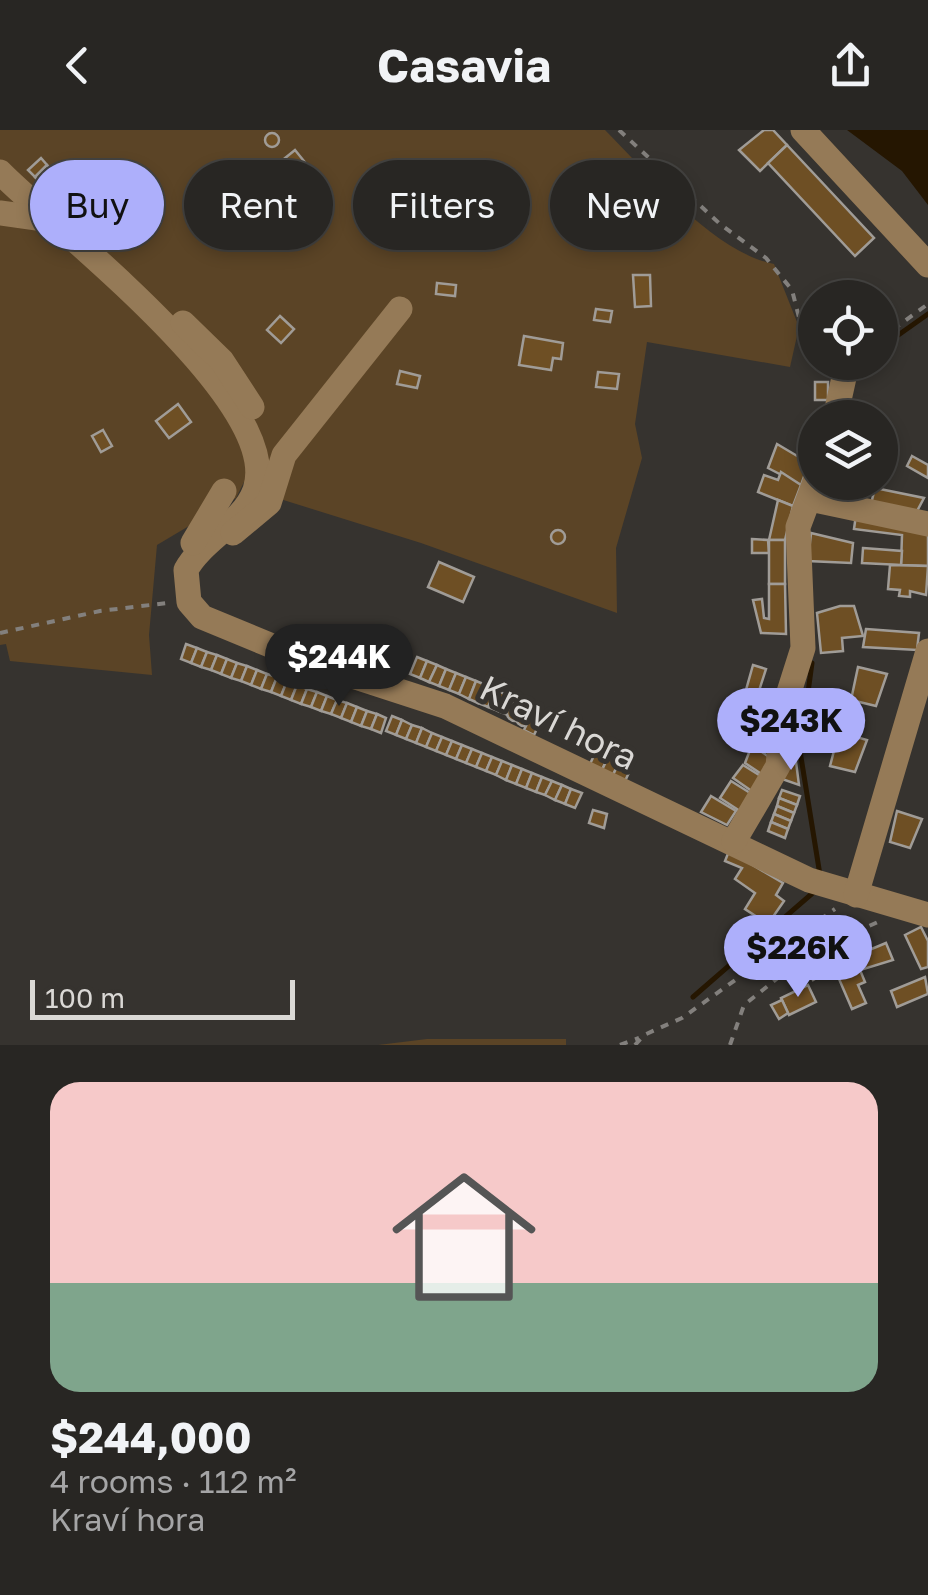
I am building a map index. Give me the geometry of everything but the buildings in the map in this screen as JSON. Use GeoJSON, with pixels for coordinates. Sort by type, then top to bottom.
{"type":"FeatureCollection","features":[{"type":"Feature","properties":{"kind":"street"},"geometry":{"type":"LineString","coordinates":[[803,130],[928,265]]}},
{"type":"Feature","properties":{"kind":"street"},"geometry":{"type":"LineString","coordinates":[[0,172],[30,203]]}},
{"type":"Feature","properties":{"kind":"street"},"geometry":{"type":"LineString","coordinates":[[0,212],[30,217]]}},
{"type":"Feature","properties":{"kind":"street"},"geometry":{"type":"LineString","coordinates":[[82,250],[144,304],[232,404],[258,455],[254,491],[186,570],[184,585],[190,602]]}},
{"type":"Feature","properties":{"kind":"street"},"geometry":{"type":"LineString","coordinates":[[144,304],[160,306],[222,361],[248,398],[272,448],[277,477]]}},
{"type":"Feature","properties":{"kind":"street"},"geometry":{"type":"LineString","coordinates":[[218,534],[232,534],[259,515],[268,503],[284,455],[400,309]]}},
{"type":"Feature","properties":{"kind":"street"},"geometry":{"type":"LineString","coordinates":[[190,602],[170,583],[175,566],[211,520],[224,491]]}},
{"type":"Feature","properties":{"kind":"street"},"geometry":{"type":"LineString","coordinates":[[734,841],[778,766],[783,711],[803,648],[798,527],[808,500]]}},
{"type":"Feature","properties":{"kind":"street"},"geometry":{"type":"LineString","coordinates":[[844,500],[928,524]]}},
{"type":"Feature","properties":{"kind":"street","name":"Kraví hora"},"geometry":{"type":"LineString","coordinates":[[190,602],[202,617],[222,628],[445,706],[817,883],[917,912]]}},
{"type":"Feature","properties":{"kind":"street"},"geometry":{"type":"LineString","coordinates":[[856,894],[928,651]]}},
{"type":"Feature","properties":{"kind":"path"},"geometry":{"type":"LineString","coordinates":[[619,130],[720,224],[766,258],[792,290],[798,313]]}},
{"type":"Feature","properties":{"kind":"path"},"geometry":{"type":"LineString","coordinates":[[898,326],[928,304]]}},
{"type":"Feature","properties":{"kind":"path"},"geometry":{"type":"LineString","coordinates":[[0,633],[116,608],[190,602]]}},
{"type":"Feature","properties":{"kind":"path"},"geometry":{"type":"LineString","coordinates":[[620,1045],[682,1018],[856,894]]}},
{"type":"Feature","properties":{"kind":"path"},"geometry":{"type":"LineString","coordinates":[[730,1045],[744,1005],[809,953],[917,912]]}},
{"type":"Feature","properties":{"kind":"path"},"geometry":{"type":"LineString","coordinates":[[635,1045],[644,1035]]}},
{"type":"Feature","properties":{"kind":"shaded area"},"geometry":{"type":"Polygon","coordinates":[[[0,130],[605,130],[634,160],[550,160],[550,250],[695,250],[695,219],[751,257],[774,264],[798,324],[790,367],[647,342],[635,424],[642,458],[616,548],[617,613],[421,543],[277,498],[244,482],[236,498],[157,545],[149,635],[152,675],[10,661],[6,644],[0,645],[0,130]]]}},
{"type":"Feature","properties":{"kind":"shaded area"},"geometry":{"type":"Polygon","coordinates":[[[847,130],[928,130],[928,205],[902,171],[847,130]]]}},
{"type":"Feature","properties":{"kind":"shaded area"},"geometry":{"type":"Polygon","coordinates":[[[427,1039],[566,1039],[566,1045],[378,1045],[427,1039]]]}},
{"type":"Feature","properties":{"kind":"waterway"},"geometry":{"type":"LineString","coordinates":[[898,335],[928,314]]}},
{"type":"Feature","properties":{"kind":"waterway"},"geometry":{"type":"LineString","coordinates":[[812,663],[800,751],[820,875]]}},
{"type":"Feature","properties":{"kind":"waterway"},"geometry":{"type":"LineString","coordinates":[[693,997],[815,891]]}}]}
